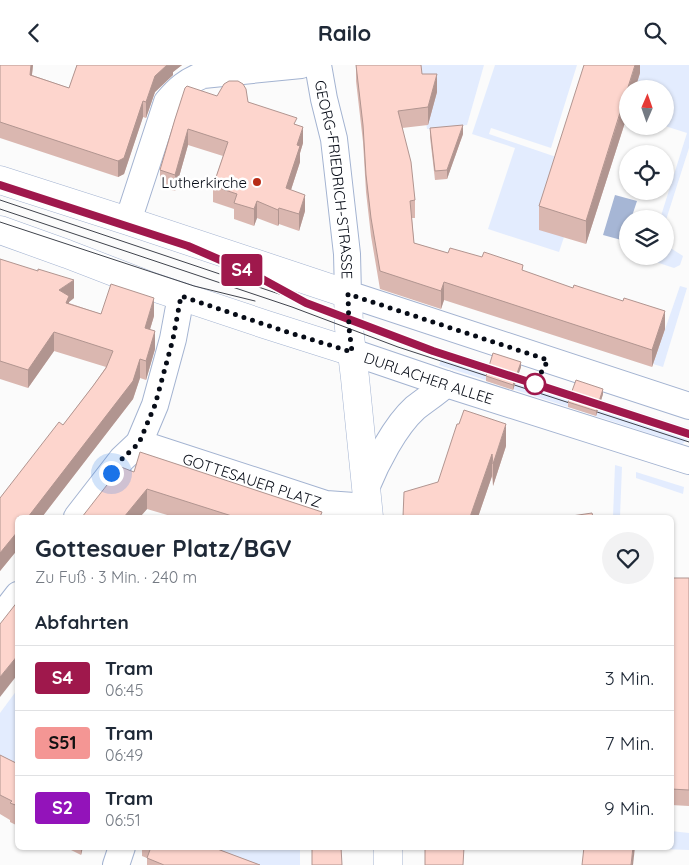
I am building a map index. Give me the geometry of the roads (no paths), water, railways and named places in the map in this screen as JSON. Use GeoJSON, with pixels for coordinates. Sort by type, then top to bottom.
{"type":"FeatureCollection","features":[{"type":"Feature","properties":{"kind":"main road"},"geometry":{"type":"LineString","coordinates":[[0,180],[348,294],[349,328],[368,504]]}},
{"type":"Feature","properties":{"kind":"main road","name":"DURLACHER ALLEE"},"geometry":{"type":"LineString","coordinates":[[0,230],[181,296],[352,352]]}},
{"type":"Feature","properties":{"kind":"main road"},"geometry":{"type":"LineString","coordinates":[[388,850],[388,865]]}},
{"type":"Feature","properties":{"kind":"street"},"geometry":{"type":"LineString","coordinates":[[128,221],[166,102],[181,88],[192,79],[203,75],[301,65]]}},
{"type":"Feature","properties":{"kind":"street","name":"GEORG-FRIEDRICH-STRASSE"},"geometry":{"type":"LineString","coordinates":[[318,65],[334,139],[348,254],[348,294]]}},
{"type":"Feature","properties":{"kind":"street"},"geometry":{"type":"LineString","coordinates":[[348,294],[689,406]]}},
{"type":"Feature","properties":{"kind":"street"},"geometry":{"type":"LineString","coordinates":[[79,515],[122,459],[139,443],[157,397],[173,339],[181,296]]}},
{"type":"Feature","properties":{"kind":"street","name":"DURLACHER ALLEE"},"geometry":{"type":"LineString","coordinates":[[352,352],[446,385],[689,461]]}},
{"type":"Feature","properties":{"kind":"street"},"geometry":{"type":"LineString","coordinates":[[368,504],[371,476],[393,436],[414,409],[446,385]]}},
{"type":"Feature","properties":{"kind":"street","name":"GOTTESAUER PLATZ"},"geometry":{"type":"LineString","coordinates":[[139,443],[326,504],[368,504]]}},
{"type":"Feature","properties":{"kind":"street"},"geometry":{"type":"LineString","coordinates":[[0,618],[15,599]]}},
{"type":"Feature","properties":{"kind":"street"},"geometry":{"type":"LineString","coordinates":[[116,865],[121,850]]}},
{"type":"Feature","properties":{"kind":"tram line"},"geometry":{"type":"LineString","coordinates":[[0,185],[188,246],[276,287]]}},
{"type":"Feature","properties":{"kind":"tram line","name":"S4"},"geometry":{"type":"LineString","coordinates":[[0,185],[188,246],[264,280],[306,303],[433,351],[689,434]]}},
{"type":"Feature","properties":{"kind":"tram line"},"geometry":{"type":"LineString","coordinates":[[0,200],[294,299],[433,350],[689,434]]}},
{"type":"Feature","properties":{"kind":"tram line"},"geometry":{"type":"LineString","coordinates":[[0,209],[292,307],[398,347],[689,442]]}},
{"type":"Feature","properties":{"kind":"tram line"},"geometry":{"type":"LineString","coordinates":[[0,222],[194,286],[255,301]]}},
{"type":"Feature","properties":{"kind":"place","name":"Lutherkirche"},"geometry":{"type":"Point","coordinates":[257,182]}}]}
